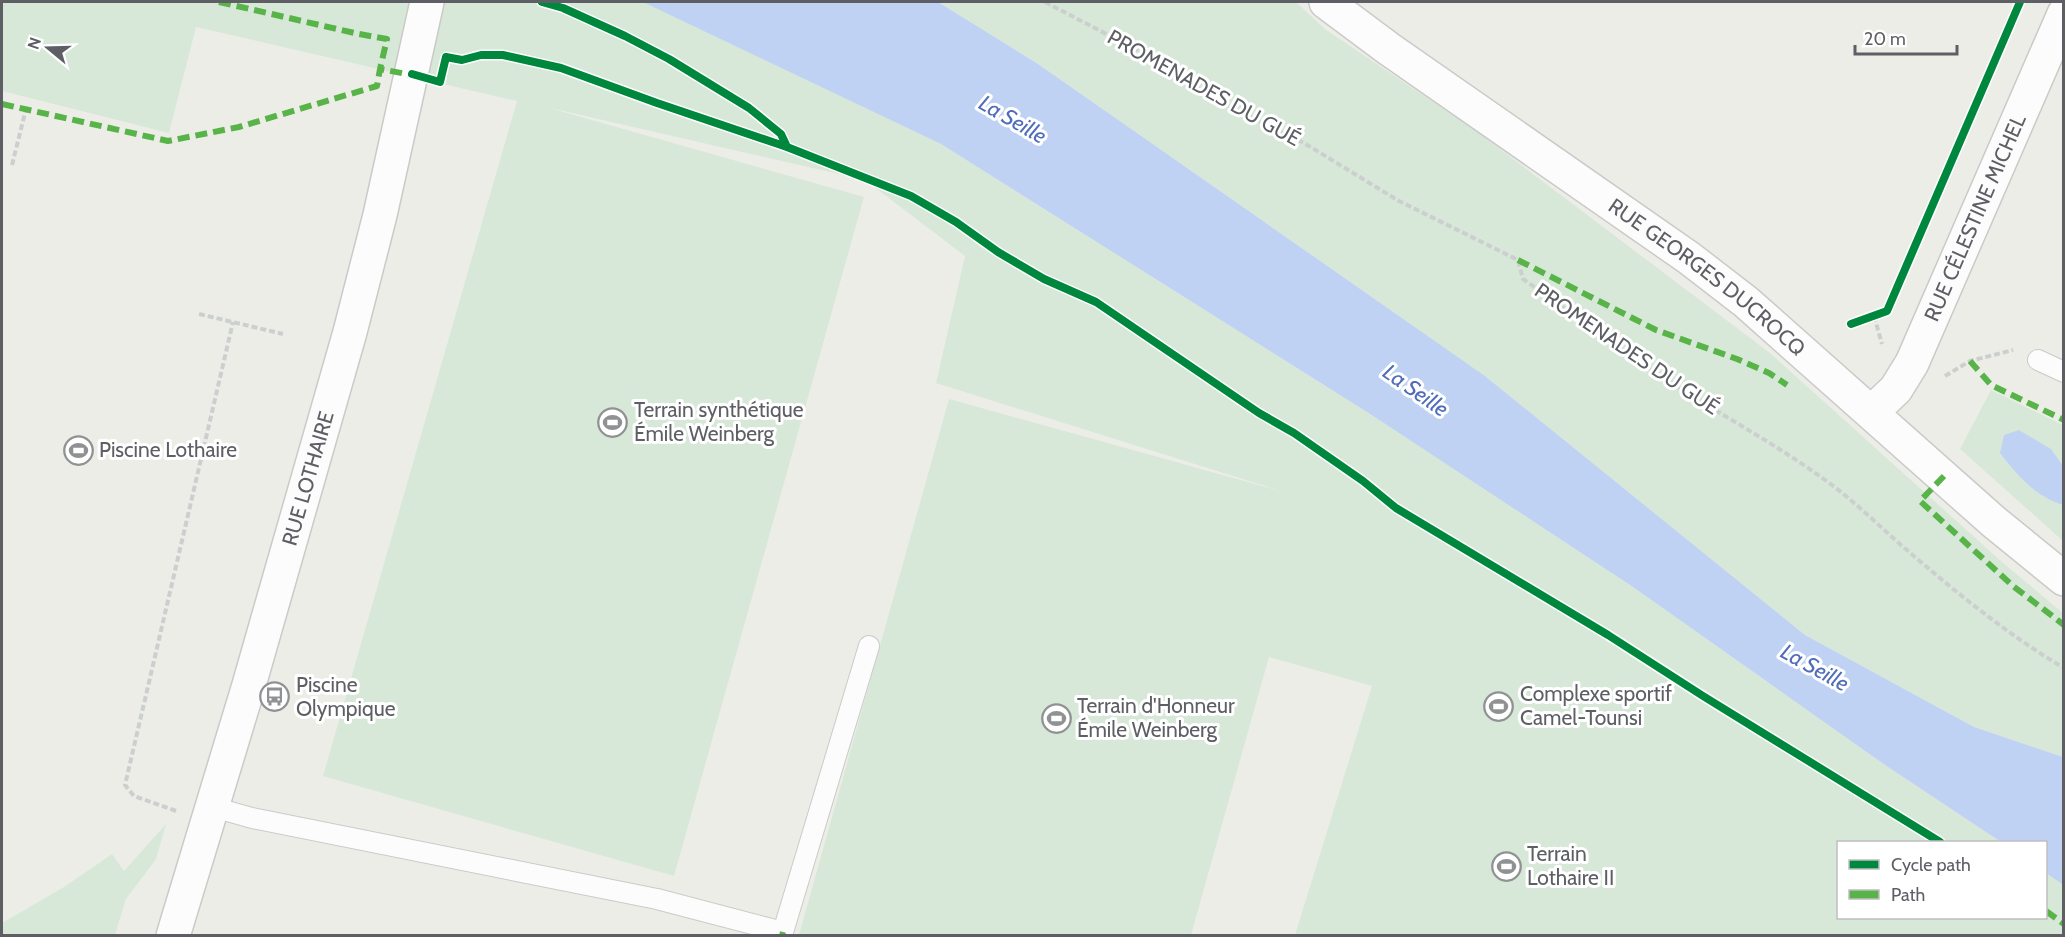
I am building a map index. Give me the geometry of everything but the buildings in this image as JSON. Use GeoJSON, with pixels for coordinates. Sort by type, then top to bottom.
{"type":"FeatureCollection","features":[{"type":"Feature","properties":{"kind":"street","name":"RUE GEORGES DUCROCQ"},"geometry":{"type":"LineString","coordinates":[[1326,2],[1389,49],[1689,258],[1746,302],[1994,522],[2064,579]]}},
{"type":"Feature","properties":{"kind":"street","name":"RUE LOTHAIRE"},"geometry":{"type":"LineString","coordinates":[[173,936],[211,813],[350,332],[378,225],[426,10]]}},
{"type":"Feature","properties":{"kind":"street","name":"RUE CÉLESTINE MICHEL"},"geometry":{"type":"LineString","coordinates":[[1872,412],[1896,388],[1912,363],[2064,14]]}},
{"type":"Feature","properties":{"kind":"lane"},"geometry":{"type":"LineString","coordinates":[[2038,360],[2064,372]]}},
{"type":"Feature","properties":{"kind":"lane"},"geometry":{"type":"LineString","coordinates":[[211,813],[263,820],[657,899],[783,932],[869,646]]}},
{"type":"Feature","properties":{"kind":"path"},"geometry":{"type":"LineString","coordinates":[[542,2],[563,8],[669,59],[749,108],[781,134],[787,147]]}},
{"type":"Feature","properties":{"kind":"path"},"geometry":{"type":"LineString","coordinates":[[12,165],[26,109]]}},
{"type":"Feature","properties":{"kind":"path"},"geometry":{"type":"LineString","coordinates":[[199,314],[283,334]]}},
{"type":"Feature","properties":{"kind":"path"},"geometry":{"type":"LineString","coordinates":[[211,813],[173,810],[134,796],[125,785],[233,322]]}},
{"type":"Feature","properties":{"kind":"green space"},"geometry":{"type":"Polygon","coordinates":[[[2,2],[648,3],[941,144],[1367,412],[1633,587],[1885,765],[1999,841],[1837,841],[1837,919],[2047,919],[2047,874],[2063,885],[2063,935],[1295,935],[1372,686],[1269,657],[1191,935],[799,935],[949,399],[1284,492],[936,383],[965,256],[865,180],[546,107],[864,197],[674,876],[323,776],[517,101],[196,27],[169,133],[2,91],[2,2]]]}},
{"type":"Feature","properties":{"kind":"green space"},"geometry":{"type":"Polygon","coordinates":[[[938,2],[1296,2],[1325,29],[1476,131],[1770,353],[2002,562],[2063,613],[2063,757],[1974,727],[1805,635],[1485,376],[1038,64],[938,2]]]}},
{"type":"Feature","properties":{"kind":"green space"},"geometry":{"type":"Polygon","coordinates":[[[1991,390],[2063,425],[2063,541],[1960,449],[1991,390]]]}},
{"type":"Feature","properties":{"kind":"green space"},"geometry":{"type":"Polygon","coordinates":[[[166,824],[156,859],[126,899],[115,935],[2,935],[2,923],[64,887],[112,854],[124,871],[166,824]]]}},
{"type":"Feature","properties":{"kind":"water","name":"La Seille"},"geometry":{"type":"Polygon","coordinates":[[[643,2],[938,2],[1038,64],[1485,376],[1805,635],[1974,727],[2063,757],[2063,885],[2047,874],[2047,841],[1999,841],[1885,765],[1633,587],[1367,412],[941,144],[643,2]]]}},
{"type":"Feature","properties":{"kind":"water"},"geometry":{"type":"Polygon","coordinates":[[[2019,430],[2051,449],[2063,466],[2063,505],[2036,491],[2020,477],[2000,453],[2004,435],[2019,430]]]}},
{"type":"Feature","properties":{"kind":"marked path"},"geometry":{"type":"LineString","coordinates":[[219,2],[387,39],[380,69]]}},
{"type":"Feature","properties":{"kind":"marked path"},"geometry":{"type":"LineString","coordinates":[[2,104],[168,141],[239,127],[377,86],[380,69],[417,76]]}},
{"type":"Feature","properties":{"kind":"marked path"},"geometry":{"type":"LineString","coordinates":[[1518,260],[1656,330],[1737,359],[1769,373],[1787,385]]}},
{"type":"Feature","properties":{"kind":"marked path"},"geometry":{"type":"LineString","coordinates":[[1970,361],[1991,385],[2064,420]]}},
{"type":"Feature","properties":{"kind":"marked path"},"geometry":{"type":"LineString","coordinates":[[1944,476],[1920,501],[2013,586],[2064,625]]}},
{"type":"Feature","properties":{"kind":"marked path"},"geometry":{"type":"LineString","coordinates":[[2047,912],[2064,924]]}},
{"type":"Feature","properties":{"kind":"marked path"},"geometry":{"type":"LineString","coordinates":[[782,936],[783,932]]}},
{"type":"Feature","properties":{"kind":"cycle path"},"geometry":{"type":"LineString","coordinates":[[542,2],[563,8],[669,59],[749,108],[781,134],[787,147]]}},
{"type":"Feature","properties":{"kind":"cycle path"},"geometry":{"type":"LineString","coordinates":[[1851,324],[1887,311],[2020,2]]}},
{"type":"Feature","properties":{"kind":"cycle path"},"geometry":{"type":"LineString","coordinates":[[412,74],[440,82],[446,57],[462,60],[481,55],[503,55],[561,68],[787,147],[911,196],[1044,279],[1096,302],[1259,413],[1294,433],[1363,481],[1396,508],[1608,635],[1938,841]]}},
{"type":"Feature","properties":{"kind":"place","name":"Terrain synthétique Émile Weinberg"},"geometry":{"type":"Point","coordinates":[613,422]}},
{"type":"Feature","properties":{"kind":"place","name":"Piscine Lothaire"},"geometry":{"type":"Point","coordinates":[78,450]}},
{"type":"Feature","properties":{"kind":"place","name":"Piscine Olympique"},"geometry":{"type":"Point","coordinates":[275,697]}},
{"type":"Feature","properties":{"kind":"place","name":"Complexe sportif Camel-Tounsi"},"geometry":{"type":"Point","coordinates":[1499,706]}},
{"type":"Feature","properties":{"kind":"place","name":"Terrain d'Honneur Émile Weinberg"},"geometry":{"type":"Point","coordinates":[1056,718]}},
{"type":"Feature","properties":{"kind":"place","name":"Terrain Lothaire II"},"geometry":{"type":"Point","coordinates":[1506,866]}}]}
